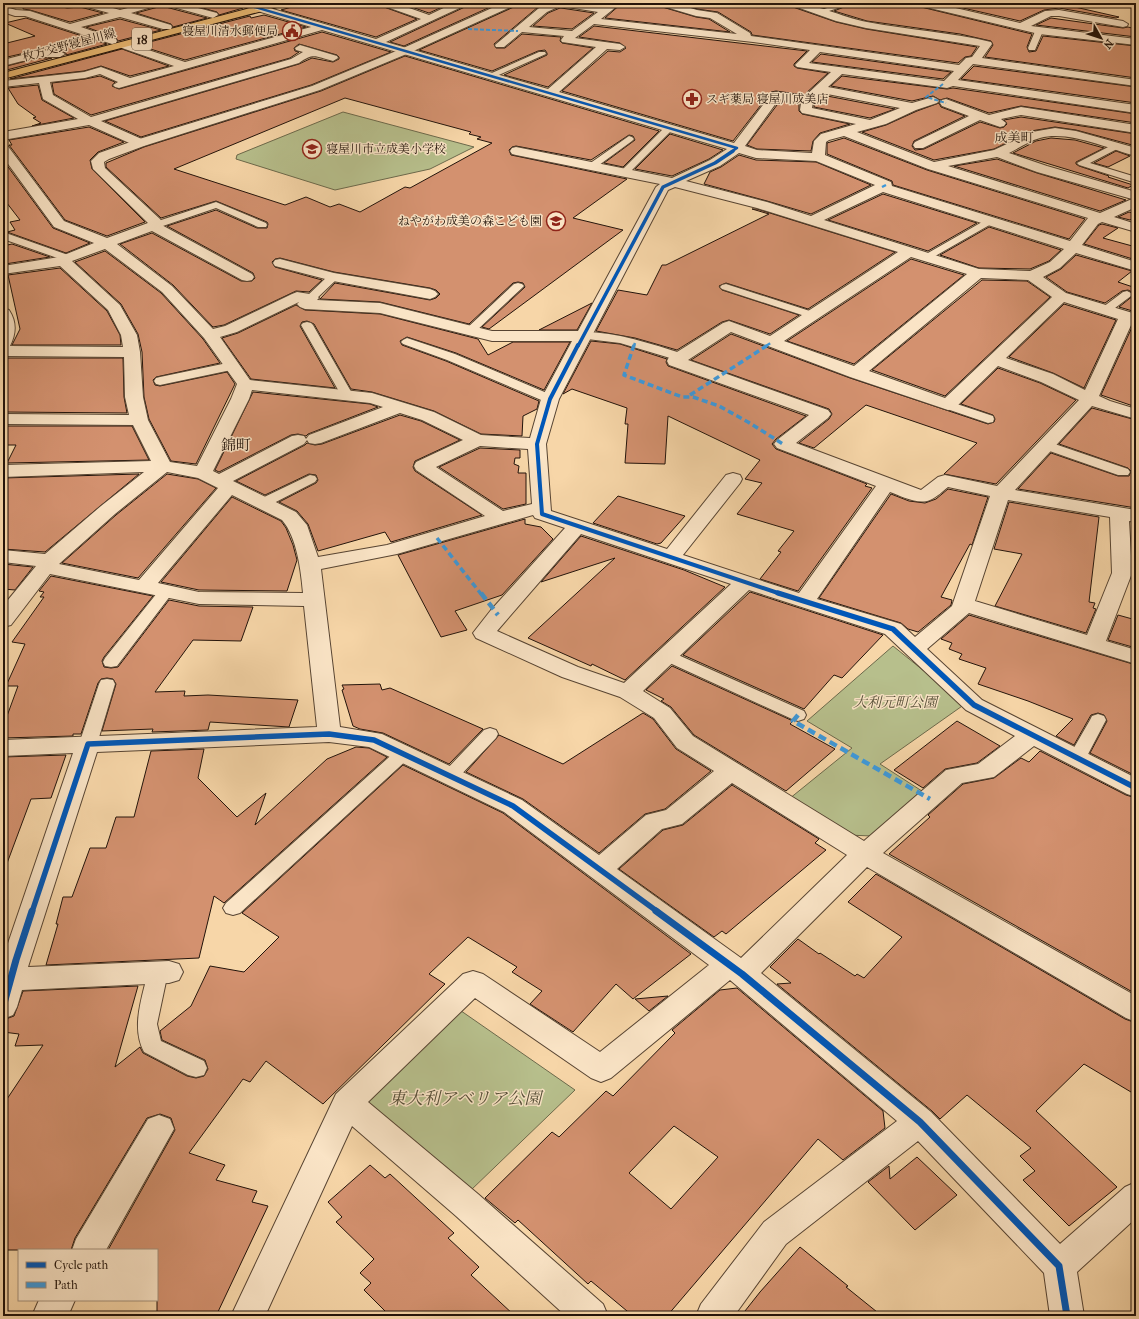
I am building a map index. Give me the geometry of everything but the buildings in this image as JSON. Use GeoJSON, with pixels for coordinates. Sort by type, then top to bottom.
{"type":"FeatureCollection","features":[{"type":"Feature","properties":{"kind":"main road","name":"枚方交野寝屋川線"},"geometry":{"type":"LineString","coordinates":[[3,76],[94,52],[167,27],[252,5],[281,3]]}},
{"type":"Feature","properties":{"kind":"main road","name":"枚方交野寝屋川線"},"geometry":{"type":"LineString","coordinates":[[3,69],[60,54],[117,43],[252,5]]}},
{"type":"Feature","properties":{"kind":"street"},"geometry":{"type":"LineString","coordinates":[[84,3],[167,27]]}},
{"type":"Feature","properties":{"kind":"street"},"geometry":{"type":"LineString","coordinates":[[70,27],[158,3]]}},
{"type":"Feature","properties":{"kind":"street"},"geometry":{"type":"LineString","coordinates":[[167,3],[213,15]]}},
{"type":"Feature","properties":{"kind":"street"},"geometry":{"type":"LineString","coordinates":[[389,3],[388,4],[428,18]]}},
{"type":"Feature","properties":{"kind":"street"},"geometry":{"type":"LineString","coordinates":[[375,43],[401,33],[428,18],[462,3]]}},
{"type":"Feature","properties":{"kind":"street"},"geometry":{"type":"LineString","coordinates":[[153,226],[155,222],[100,169],[97,161],[104,156],[140,143],[316,88],[405,51],[511,3]]}},
{"type":"Feature","properties":{"kind":"street"},"geometry":{"type":"LineString","coordinates":[[500,45],[543,10],[556,3]]}},
{"type":"Feature","properties":{"kind":"street"},"geometry":{"type":"LineString","coordinates":[[561,3],[606,10]]}},
{"type":"Feature","properties":{"kind":"street"},"geometry":{"type":"LineString","coordinates":[[616,3],[566,40],[620,47]]}},
{"type":"Feature","properties":{"kind":"street"},"geometry":{"type":"LineString","coordinates":[[664,3],[699,14],[713,15],[752,39]]}},
{"type":"Feature","properties":{"kind":"street"},"geometry":{"type":"LineString","coordinates":[[795,3],[840,19],[866,25],[987,44],[977,57],[970,60],[947,85],[801,65],[818,48]]}},
{"type":"Feature","properties":{"kind":"street"},"geometry":{"type":"LineString","coordinates":[[921,3],[1040,31],[1136,42]]}},
{"type":"Feature","properties":{"kind":"street"},"geometry":{"type":"LineString","coordinates":[[942,8],[960,3]]}},
{"type":"Feature","properties":{"kind":"street"},"geometry":{"type":"LineString","coordinates":[[252,5],[375,43],[756,154],[818,157],[886,185]]}},
{"type":"Feature","properties":{"kind":"street"},"geometry":{"type":"LineString","coordinates":[[699,14],[720,7],[714,5]]}},
{"type":"Feature","properties":{"kind":"street"},"geometry":{"type":"LineString","coordinates":[[3,9],[15,13],[26,13],[186,66]]}},
{"type":"Feature","properties":{"kind":"street"},"geometry":{"type":"LineString","coordinates":[[661,28],[681,9]]}},
{"type":"Feature","properties":{"kind":"street"},"geometry":{"type":"LineString","coordinates":[[1021,27],[1049,13],[1059,13],[1126,23],[1095,37]]}},
{"type":"Feature","properties":{"kind":"street"},"geometry":{"type":"LineString","coordinates":[[592,21],[752,39],[962,69]]}},
{"type":"Feature","properties":{"kind":"street"},"geometry":{"type":"LineString","coordinates":[[3,83],[85,75],[101,70],[124,83],[322,27]]}},
{"type":"Feature","properties":{"kind":"street"},"geometry":{"type":"LineString","coordinates":[[520,29],[574,34]]}},
{"type":"Feature","properties":{"kind":"street"},"geometry":{"type":"LineString","coordinates":[[276,40],[333,58]]}},
{"type":"Feature","properties":{"kind":"street"},"geometry":{"type":"LineString","coordinates":[[550,94],[605,45]]}},
{"type":"Feature","properties":{"kind":"street"},"geometry":{"type":"LineString","coordinates":[[3,83],[60,66],[94,52]]}},
{"type":"Feature","properties":{"kind":"street"},"geometry":{"type":"LineString","coordinates":[[3,136],[90,121],[272,67],[295,62],[302,56],[314,52]]}},
{"type":"Feature","properties":{"kind":"street"},"geometry":{"type":"LineString","coordinates":[[3,63],[38,54],[60,54]]}},
{"type":"Feature","properties":{"kind":"street"},"geometry":{"type":"LineString","coordinates":[[977,57],[1136,83]]}},
{"type":"Feature","properties":{"kind":"street"},"geometry":{"type":"LineString","coordinates":[[839,71],[807,101],[806,110],[869,124]]}},
{"type":"Feature","properties":{"kind":"street"},"geometry":{"type":"LineString","coordinates":[[44,80],[47,97],[90,121],[140,143]]}},
{"type":"Feature","properties":{"kind":"street"},"geometry":{"type":"LineString","coordinates":[[951,82],[1136,109]]}},
{"type":"Feature","properties":{"kind":"street"},"geometry":{"type":"LineString","coordinates":[[819,89],[912,107]]}},
{"type":"Feature","properties":{"kind":"street"},"geometry":{"type":"LineString","coordinates":[[807,101],[776,95],[737,148],[715,163],[663,187],[550,399],[536,444],[542,514],[804,602],[893,629],[974,705],[1136,788]]}},
{"type":"Feature","properties":{"kind":"street"},"geometry":{"type":"LineString","coordinates":[[818,157],[820,141],[825,137],[882,121],[912,107],[933,101]]}},
{"type":"Feature","properties":{"kind":"street"},"geometry":{"type":"LineString","coordinates":[[946,103],[1036,135]]}},
{"type":"Feature","properties":{"kind":"street"},"geometry":{"type":"LineString","coordinates":[[919,145],[982,117],[1021,111],[1133,126]]}},
{"type":"Feature","properties":{"kind":"street"},"geometry":{"type":"LineString","coordinates":[[843,131],[933,166],[1136,228]]}},
{"type":"Feature","properties":{"kind":"street"},"geometry":{"type":"LineString","coordinates":[[933,166],[998,153],[1036,135],[1054,132],[1076,135],[1136,152]]}},
{"type":"Feature","properties":{"kind":"street"},"geometry":{"type":"LineString","coordinates":[[3,148],[59,224],[106,243],[167,289],[210,335],[245,384],[372,398],[428,416],[477,440],[536,444]]}},
{"type":"Feature","properties":{"kind":"street"},"geometry":{"type":"LineString","coordinates":[[516,151],[672,182],[762,205],[978,273],[1032,276],[1055,265],[1072,248],[1093,221],[1136,202]]}},
{"type":"Feature","properties":{"kind":"street"},"geometry":{"type":"LineString","coordinates":[[998,153],[1042,169],[1136,196]]}},
{"type":"Feature","properties":{"kind":"street"},"geometry":{"type":"LineString","coordinates":[[811,221],[882,187],[1136,267]]}},
{"type":"Feature","properties":{"kind":"street"},"geometry":{"type":"LineString","coordinates":[[3,270],[65,260],[153,226],[247,277]]}},
{"type":"Feature","properties":{"kind":"street"},"geometry":{"type":"LineString","coordinates":[[772,342],[908,252]]}},
{"type":"Feature","properties":{"kind":"street"},"geometry":{"type":"LineString","coordinates":[[65,260],[115,308],[129,335],[132,352],[134,397],[139,420],[163,466]]}},
{"type":"Feature","properties":{"kind":"street"},"geometry":{"type":"LineString","coordinates":[[280,263],[334,277],[430,294]]}},
{"type":"Feature","properties":{"kind":"street"},"geometry":{"type":"LineString","coordinates":[[856,373],[978,273]]}},
{"type":"Feature","properties":{"kind":"street"},"geometry":{"type":"LineString","coordinates":[[914,649],[961,609],[1001,492],[1090,398],[1131,318],[1107,309],[1061,296],[1032,276]]}},
{"type":"Feature","properties":{"kind":"street"},"geometry":{"type":"LineString","coordinates":[[407,314],[442,283]]}},
{"type":"Feature","properties":{"kind":"street"},"geometry":{"type":"LineString","coordinates":[[1061,296],[948,405],[728,326],[676,360],[822,414],[783,444],[914,494],[924,496],[945,480],[1001,492],[1128,514],[1122,573],[1094,643]]}},
{"type":"Feature","properties":{"kind":"street"},"geometry":{"type":"LineString","coordinates":[[210,335],[231,329],[297,298],[311,298]]}},
{"type":"Feature","properties":{"kind":"street"},"geometry":{"type":"LineString","coordinates":[[311,298],[305,304],[380,308],[492,336],[583,336]]}},
{"type":"Feature","properties":{"kind":"street"},"geometry":{"type":"LineString","coordinates":[[3,313],[8,330],[3,345]]}},
{"type":"Feature","properties":{"kind":"street"},"geometry":{"type":"LineString","coordinates":[[3,351],[132,352]]}},
{"type":"Feature","properties":{"kind":"street"},"geometry":{"type":"LineString","coordinates":[[995,360],[1047,378],[1104,405],[1136,414]]}},
{"type":"Feature","properties":{"kind":"street"},"geometry":{"type":"LineString","coordinates":[[145,586],[217,480],[245,384]]}},
{"type":"Feature","properties":{"kind":"street"},"geometry":{"type":"LineString","coordinates":[[217,480],[307,440],[399,407]]}},
{"type":"Feature","properties":{"kind":"street"},"geometry":{"type":"LineString","coordinates":[[3,419],[139,420]]}},
{"type":"Feature","properties":{"kind":"street"},"geometry":{"type":"LineString","coordinates":[[477,440],[423,466],[500,518]]}},
{"type":"Feature","properties":{"kind":"street"},"geometry":{"type":"LineString","coordinates":[[3,620],[12,598],[108,510],[163,466]]}},
{"type":"Feature","properties":{"kind":"street"},"geometry":{"type":"LineString","coordinates":[[3,471],[163,466],[217,480],[289,516],[297,525],[310,565],[329,734]]}},
{"type":"Feature","properties":{"kind":"street"},"geometry":{"type":"LineString","coordinates":[[671,557],[733,479]]}},
{"type":"Feature","properties":{"kind":"street"},"geometry":{"type":"LineString","coordinates":[[804,602],[887,483]]}},
{"type":"Feature","properties":{"kind":"street"},"geometry":{"type":"LineString","coordinates":[[310,565],[390,550],[500,518],[542,508]]}},
{"type":"Feature","properties":{"kind":"street"},"geometry":{"type":"LineString","coordinates":[[577,526],[498,615],[484,633],[570,672],[628,692],[662,713],[685,742],[730,771],[865,854],[1136,1010]]}},
{"type":"Feature","properties":{"kind":"street"},"geometry":{"type":"LineString","coordinates":[[3,556],[48,564],[199,598],[314,600]]}},
{"type":"Feature","properties":{"kind":"street"},"geometry":{"type":"LineString","coordinates":[[628,692],[746,582]]}},
{"type":"Feature","properties":{"kind":"street"},"geometry":{"type":"LineString","coordinates":[[963,604],[1136,657]]}},
{"type":"Feature","properties":{"kind":"street"},"geometry":{"type":"LineString","coordinates":[[3,748],[329,734],[374,740],[513,806],[735,970],[920,1122],[1059,1266],[1067,1316]]}},
{"type":"Feature","properties":{"kind":"street"},"geometry":{"type":"LineString","coordinates":[[248,1316],[347,1103],[473,982],[601,1069],[735,970],[955,776],[985,771],[1032,735]]}},
{"type":"Feature","properties":{"kind":"street"},"geometry":{"type":"LineString","coordinates":[[3,1007],[10,967],[88,744]]}},
{"type":"Feature","properties":{"kind":"street"},"geometry":{"type":"LineString","coordinates":[[599,870],[655,821],[673,818],[730,771]]}},
{"type":"Feature","properties":{"kind":"street"},"geometry":{"type":"LineString","coordinates":[[10,967],[164,972]]}},
{"type":"Feature","properties":{"kind":"street"},"geometry":{"type":"LineString","coordinates":[[347,1103],[467,1205],[591,1316]]}},
{"type":"Feature","properties":{"kind":"street"},"geometry":{"type":"LineString","coordinates":[[713,1316],[775,1233],[920,1122]]}},
{"type":"Feature","properties":{"kind":"street"},"geometry":{"type":"LineString","coordinates":[[89,1249],[159,1129]]}},
{"type":"Feature","properties":{"kind":"street"},"geometry":{"type":"LineString","coordinates":[[1059,1266],[1136,1197]]}},
{"type":"Feature","properties":{"kind":"street"},"geometry":{"type":"LineString","coordinates":[[49,1316],[57,1301]]}},
{"type":"Feature","properties":{"kind":"lane"},"geometry":{"type":"LineString","coordinates":[[65,4],[84,3]]}},
{"type":"Feature","properties":{"kind":"lane"},"geometry":{"type":"LineString","coordinates":[[820,12],[849,3]]}},
{"type":"Feature","properties":{"kind":"lane"},"geometry":{"type":"LineString","coordinates":[[1032,48],[1040,31]]}},
{"type":"Feature","properties":{"kind":"lane"},"geometry":{"type":"LineString","coordinates":[[489,76],[542,54]]}},
{"type":"Feature","properties":{"kind":"lane"},"geometry":{"type":"LineString","coordinates":[[624,173],[669,128]]}},
{"type":"Feature","properties":{"kind":"lane"},"geometry":{"type":"LineString","coordinates":[[592,166],[629,139]]}},
{"type":"Feature","properties":{"kind":"lane"},"geometry":{"type":"LineString","coordinates":[[1116,146],[1082,163],[1136,180]]}},
{"type":"Feature","properties":{"kind":"lane"},"geometry":{"type":"LineString","coordinates":[[153,226],[216,205],[262,225]]}},
{"type":"Feature","properties":{"kind":"lane"},"geometry":{"type":"LineString","coordinates":[[926,257],[988,221]]}},
{"type":"Feature","properties":{"kind":"lane"},"geometry":{"type":"LineString","coordinates":[[3,235],[65,260]]}},
{"type":"Feature","properties":{"kind":"lane"},"geometry":{"type":"LineString","coordinates":[[311,298],[334,277]]}},
{"type":"Feature","properties":{"kind":"lane"},"geometry":{"type":"LineString","coordinates":[[471,330],[518,286]]}},
{"type":"Feature","properties":{"kind":"lane"},"geometry":{"type":"LineString","coordinates":[[726,287],[812,315]]}},
{"type":"Feature","properties":{"kind":"lane"},"geometry":{"type":"LineString","coordinates":[[1107,309],[1127,294]]}},
{"type":"Feature","properties":{"kind":"lane"},"geometry":{"type":"LineString","coordinates":[[307,325],[347,396]]}},
{"type":"Feature","properties":{"kind":"lane"},"geometry":{"type":"LineString","coordinates":[[583,336],[594,336],[640,344],[680,357]]}},
{"type":"Feature","properties":{"kind":"lane"},"geometry":{"type":"LineString","coordinates":[[407,342],[451,357],[550,399]]}},
{"type":"Feature","properties":{"kind":"lane"},"geometry":{"type":"LineString","coordinates":[[160,381],[232,366]]}},
{"type":"Feature","properties":{"kind":"lane"},"geometry":{"type":"LineString","coordinates":[[948,405],[988,419]]}},
{"type":"Feature","properties":{"kind":"lane"},"geometry":{"type":"LineString","coordinates":[[1046,445],[1123,472]]}},
{"type":"Feature","properties":{"kind":"lane"},"geometry":{"type":"LineString","coordinates":[[262,503],[310,478]]}},
{"type":"Feature","properties":{"kind":"lane"},"geometry":{"type":"LineString","coordinates":[[111,662],[166,590]]}},
{"type":"Feature","properties":{"kind":"lane"},"geometry":{"type":"LineString","coordinates":[[668,655],[798,715]]}},
{"type":"Feature","properties":{"kind":"lane"},"geometry":{"type":"LineString","coordinates":[[88,744],[107,684]]}},
{"type":"Feature","properties":{"kind":"lane"},"geometry":{"type":"LineString","coordinates":[[1077,758],[1098,720]]}},
{"type":"Feature","properties":{"kind":"lane"},"geometry":{"type":"LineString","coordinates":[[450,776],[490,734]]}},
{"type":"Feature","properties":{"kind":"lane"},"geometry":{"type":"LineString","coordinates":[[233,908],[403,754]]}},
{"type":"Feature","properties":{"kind":"lane"},"geometry":{"type":"LineString","coordinates":[[164,972],[147,1024],[151,1046],[196,1068]]}},
{"type":"Feature","properties":{"kind":"green space"},"geometry":{"type":"Polygon","coordinates":[[[506,3],[521,3],[419,53],[406,48],[506,3]]]}},
{"type":"Feature","properties":{"kind":"green space"},"geometry":{"type":"Polygon","coordinates":[[[343,112],[474,147],[430,169],[335,190],[236,159],[237,155],[343,112]]]}},
{"type":"Feature","properties":{"kind":"green space","name":"大利元町公園"},"geometry":{"type":"Polygon","coordinates":[[[893,646],[965,704],[880,764],[925,793],[873,836],[846,835],[789,799],[852,748],[807,721],[893,646]]]}},
{"type":"Feature","properties":{"kind":"green space","name":"東大利アベリア公園"},"geometry":{"type":"Polygon","coordinates":[[[454,1006],[575,1090],[470,1191],[359,1103],[454,1006]]]}},
{"type":"Feature","properties":{"kind":"marked path"},"geometry":{"type":"LineString","coordinates":[[468,29],[518,31]]}},
{"type":"Feature","properties":{"kind":"marked path"},"geometry":{"type":"LineString","coordinates":[[943,84],[926,97],[946,103]]}},
{"type":"Feature","properties":{"kind":"marked path"},"geometry":{"type":"LineString","coordinates":[[882,187],[886,185]]}},
{"type":"Feature","properties":{"kind":"marked path"},"geometry":{"type":"LineString","coordinates":[[690,395],[772,342]]}},
{"type":"Feature","properties":{"kind":"marked path"},"geometry":{"type":"LineString","coordinates":[[635,343],[624,375],[682,397],[693,397],[719,406],[734,413],[783,444]]}},
{"type":"Feature","properties":{"kind":"marked path"},"geometry":{"type":"LineString","coordinates":[[437,538],[498,615]]}},
{"type":"Feature","properties":{"kind":"marked path"},"geometry":{"type":"LineString","coordinates":[[798,715],[793,721],[930,799]]}},
{"type":"Feature","properties":{"kind":"cycle path"},"geometry":{"type":"LineString","coordinates":[[241,3],[737,148],[715,163],[663,187],[583,336],[550,399],[537,444],[542,514],[804,602],[893,629],[974,705],[1136,788]]}},
{"type":"Feature","properties":{"kind":"cycle path"},"geometry":{"type":"LineString","coordinates":[[3,1007],[16,960],[88,744],[329,734],[374,740],[513,806],[742,974],[920,1122],[1059,1266],[1067,1316]]}},
{"type":"Feature","properties":{"kind":"place","name":"寝屋川清水郵便局"},"geometry":{"type":"Point","coordinates":[292,31]}},
{"type":"Feature","properties":{"kind":"place","name":"スギ薬局 寝屋川成美店"},"geometry":{"type":"Point","coordinates":[692,99]}},
{"type":"Feature","properties":{"kind":"place","name":"寝屋川市立成美小学校"},"geometry":{"type":"Point","coordinates":[312,149]}},
{"type":"Feature","properties":{"kind":"place","name":"ねやがわ成美の森こども園"},"geometry":{"type":"Point","coordinates":[556,221]}},
{"type":"Feature","properties":{"kind":"district","name":"成美町"},"geometry":{"type":"Point","coordinates":[1014,137]}},
{"type":"Feature","properties":{"kind":"district","name":"錦町"},"geometry":{"type":"Point","coordinates":[236,445]}}]}
